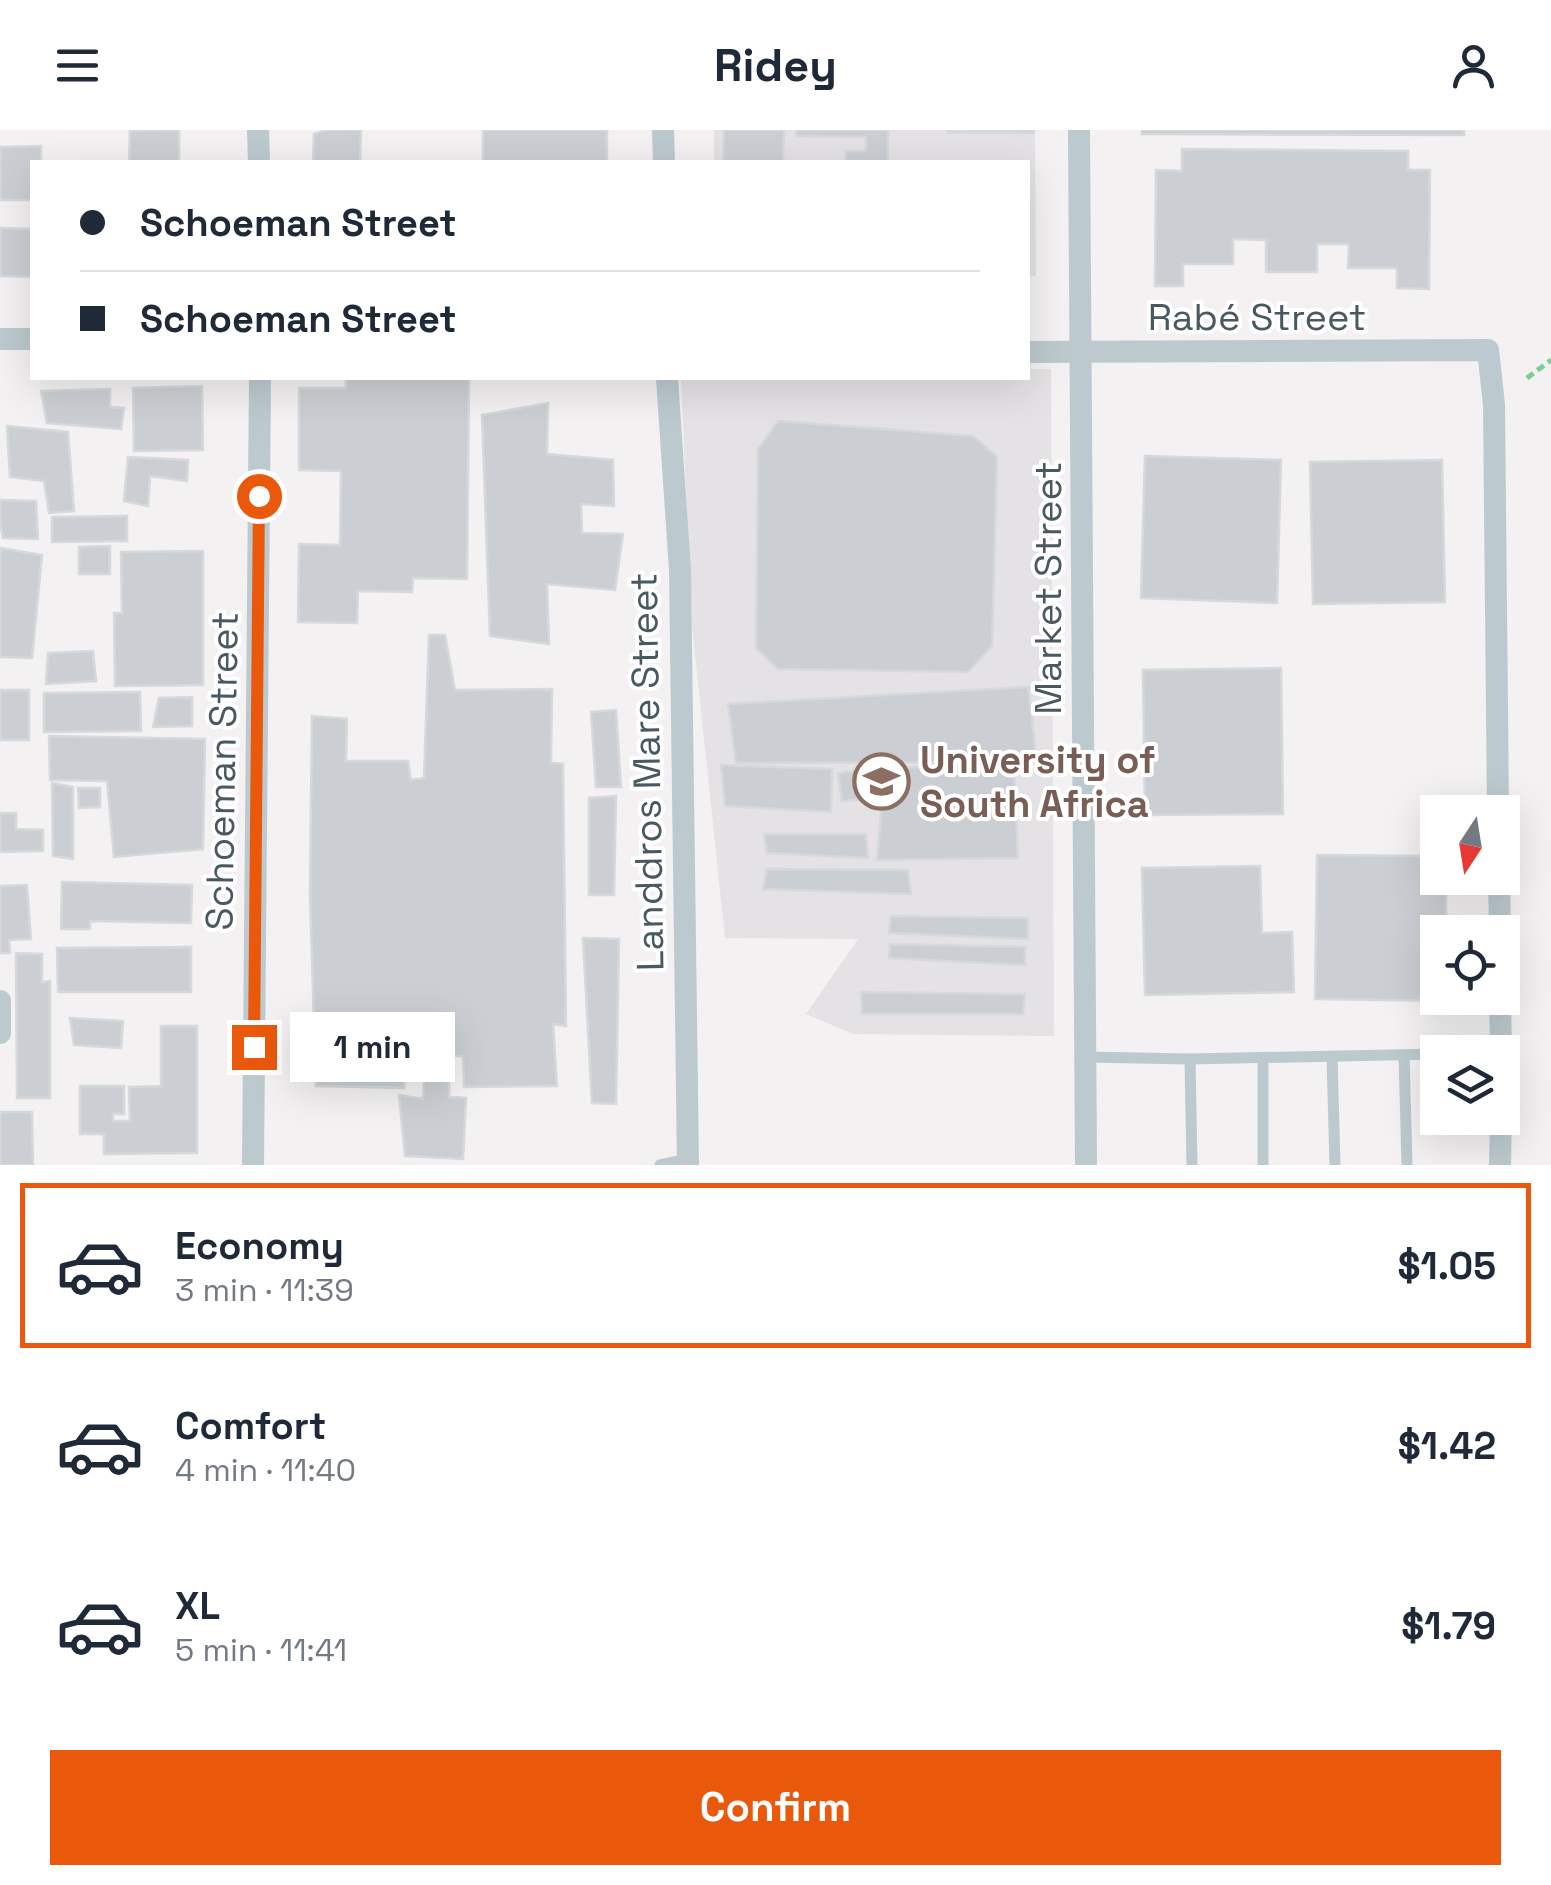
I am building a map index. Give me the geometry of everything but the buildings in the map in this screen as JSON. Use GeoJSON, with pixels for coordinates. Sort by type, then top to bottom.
{"type":"FeatureCollection","features":[{"type":"Feature","properties":{"kind":"street"},"geometry":{"type":"LineString","coordinates":[[258,130],[259,160]]}},
{"type":"Feature","properties":{"kind":"street"},"geometry":{"type":"LineString","coordinates":[[664,130],[664,160]]}},
{"type":"Feature","properties":{"kind":"street","name":"Market Street"},"geometry":{"type":"LineString","coordinates":[[1080,130],[1086,1165]]}},
{"type":"Feature","properties":{"kind":"street"},"geometry":{"type":"LineString","coordinates":[[0,339],[30,339]]}},
{"type":"Feature","properties":{"kind":"street","name":"Rabé Street"},"geometry":{"type":"LineString","coordinates":[[1030,352],[1488,350],[1494,404],[1498,795]]}},
{"type":"Feature","properties":{"kind":"street","name":"Schoeman Street"},"geometry":{"type":"LineString","coordinates":[[253,1165],[260,380]]}},
{"type":"Feature","properties":{"kind":"street","name":"Landdros Mare Street"},"geometry":{"type":"LineString","coordinates":[[667,380],[680,570],[688,1162]]}},
{"type":"Feature","properties":{"kind":"street"},"geometry":{"type":"LineString","coordinates":[[0,1001],[0,1033]]}},
{"type":"Feature","properties":{"kind":"street"},"geometry":{"type":"LineString","coordinates":[[1500,1135],[1500,1165]]}},
{"type":"Feature","properties":{"kind":"lane"},"geometry":{"type":"LineString","coordinates":[[1404,1055],[1407,1165]]}},
{"type":"Feature","properties":{"kind":"lane"},"geometry":{"type":"LineString","coordinates":[[1086,1057],[1420,1055]]}},
{"type":"Feature","properties":{"kind":"lane"},"geometry":{"type":"LineString","coordinates":[[1332,1056],[1335,1165]]}},
{"type":"Feature","properties":{"kind":"lane"},"geometry":{"type":"LineString","coordinates":[[1262,1165],[1263,1058]]}},
{"type":"Feature","properties":{"kind":"lane"},"geometry":{"type":"LineString","coordinates":[[1190,1059],[1192,1165]]}},
{"type":"Feature","properties":{"kind":"lane"},"geometry":{"type":"LineString","coordinates":[[660,1165],[688,1162]]}},
{"type":"Feature","properties":{"kind":"path"},"geometry":{"type":"LineString","coordinates":[[1527,378],[1551,360]]}},
{"type":"Feature","properties":{"kind":"shaded area"},"geometry":{"type":"Polygon","coordinates":[[[714,130],[1035,130],[1036,276],[1030,276],[1030,160],[714,160],[714,130]]]}},
{"type":"Feature","properties":{"kind":"shaded area","name":"University of South Africa"},"geometry":{"type":"Polygon","coordinates":[[[1030,369],[1051,369],[1054,1036],[853,1034],[806,1014],[858,939],[725,938],[692,625],[681,380],[1030,380],[1030,369]]]}},
{"type":"Feature","properties":{"kind":"place","name":"University of South Africa"},"geometry":{"type":"Point","coordinates":[881,782]}},
{"type":"Feature","properties":{"kind":"route"},"geometry":{"type":"LineString","coordinates":[[254,1047],[259,496]]}}]}
